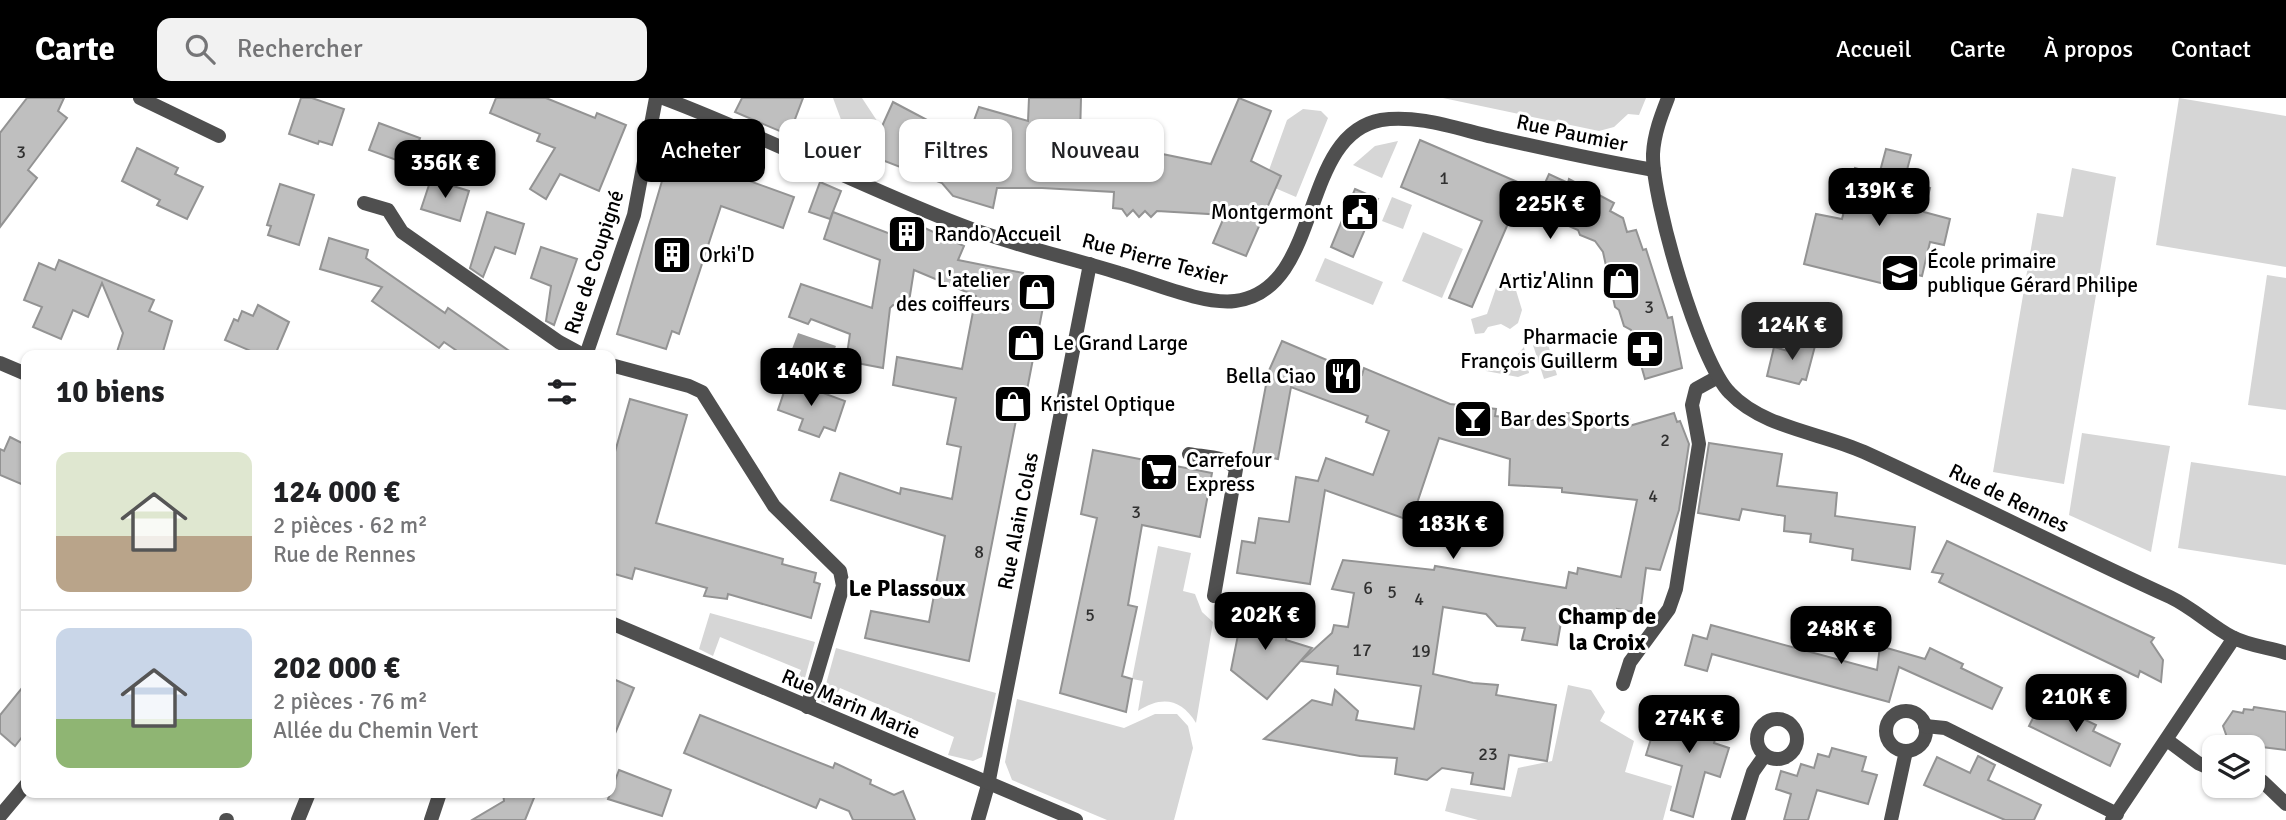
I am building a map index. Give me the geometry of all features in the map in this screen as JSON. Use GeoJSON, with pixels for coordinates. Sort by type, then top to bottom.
{"type":"FeatureCollection","features":[{"type":"Feature","properties":{"kind":"street"},"geometry":{"type":"LineString","coordinates":[[140,98],[219,136]]}},
{"type":"Feature","properties":{"kind":"street","name":"Rue de Coupigné"},"geometry":{"type":"LineString","coordinates":[[586,350],[634,215],[656,98]]}},
{"type":"Feature","properties":{"kind":"street","name":"Rue Pierre Texier"},"geometry":{"type":"LineString","coordinates":[[663,98],[963,226],[1208,298],[1233,301],[1246,298]]}},
{"type":"Feature","properties":{"kind":"street"},"geometry":{"type":"LineString","coordinates":[[1623,684],[1630,662],[1669,609],[1676,589],[1699,444],[1693,396],[1696,389],[1716,377],[1707,360],[1679,270],[1654,170],[1655,140],[1668,98]]}},
{"type":"Feature","properties":{"kind":"street","name":"Rue Paumier"},"geometry":{"type":"LineString","coordinates":[[1246,298],[1272,284],[1286,265],[1343,143],[1353,133],[1380,120],[1421,121],[1654,170]]}},
{"type":"Feature","properties":{"kind":"street"},"geometry":{"type":"LineString","coordinates":[[364,203],[388,211],[402,232],[574,350]]}},
{"type":"Feature","properties":{"kind":"street","name":"Rue Alain Colas"},"geometry":{"type":"LineString","coordinates":[[978,820],[988,785],[1090,264]]}},
{"type":"Feature","properties":{"kind":"street"},"geometry":{"type":"LineString","coordinates":[[0,363],[21,372]]}},
{"type":"Feature","properties":{"kind":"street"},"geometry":{"type":"LineString","coordinates":[[616,366],[702,392],[774,506],[840,571],[843,586],[807,707]]}},
{"type":"Feature","properties":{"kind":"street","name":"Rue de Rennes"},"geometry":{"type":"LineString","coordinates":[[1716,377],[1730,394],[1755,411],[1862,451],[2194,609],[2216,628],[2234,638],[2286,653]]}},
{"type":"Feature","properties":{"kind":"street"},"geometry":{"type":"LineString","coordinates":[[1189,454],[1224,460],[1232,463],[1236,469],[1214,596]]}},
{"type":"Feature","properties":{"kind":"street","name":"Rue Marin Marie"},"geometry":{"type":"LineString","coordinates":[[616,625],[1076,820]]}},
{"type":"Feature","properties":{"kind":"street"},"geometry":{"type":"LineString","coordinates":[[1925,726],[1922,743],[1906,751],[1895,748],[1887,738],[1889,720],[1899,712],[1912,712],[1925,726],[1945,728],[2115,817],[2234,638]]}},
{"type":"Feature","properties":{"kind":"street"},"geometry":{"type":"LineString","coordinates":[[2166,740],[2202,765]]}},
{"type":"Feature","properties":{"kind":"street"},"geometry":{"type":"LineString","coordinates":[[1891,820],[1906,751]]}},
{"type":"Feature","properties":{"kind":"street"},"geometry":{"type":"LineString","coordinates":[[1738,820],[1753,772],[1765,755]]}},
{"type":"Feature","properties":{"kind":"street"},"geometry":{"type":"LineString","coordinates":[[2265,784],[2286,804]]}},
{"type":"Feature","properties":{"kind":"street"},"geometry":{"type":"LineString","coordinates":[[0,816],[21,791]]}},
{"type":"Feature","properties":{"kind":"street"},"geometry":{"type":"LineString","coordinates":[[298,820],[307,798]]}},
{"type":"Feature","properties":{"kind":"street"},"geometry":{"type":"LineString","coordinates":[[431,820],[438,798]]}},
{"type":"Feature","properties":{"kind":"shaded area"},"geometry":{"type":"Polygon","coordinates":[[[833,98],[862,98],[876,119],[841,119],[833,98]]]}},
{"type":"Feature","properties":{"kind":"shaded area"},"geometry":{"type":"Polygon","coordinates":[[[1443,98],[1646,98],[1639,115],[1628,114],[1614,127],[1599,131],[1443,98]]]}},
{"type":"Feature","properties":{"kind":"shaded area"},"geometry":{"type":"Polygon","coordinates":[[[2179,98],[2286,116],[2286,267],[2156,245],[2179,98]]]}},
{"type":"Feature","properties":{"kind":"shaded area"},"geometry":{"type":"Polygon","coordinates":[[[1303,109],[1321,111],[1328,118],[1296,197],[1275,188],[1281,176],[1269,170],[1287,120],[1303,109]]]}},
{"type":"Feature","properties":{"kind":"shaded area"},"geometry":{"type":"Polygon","coordinates":[[[885,133],[891,142],[885,156],[885,133]]]}},
{"type":"Feature","properties":{"kind":"shaded area"},"geometry":{"type":"Polygon","coordinates":[[[1398,141],[1382,178],[1353,165],[1375,146],[1398,141]]]}},
{"type":"Feature","properties":{"kind":"shaded area"},"geometry":{"type":"Polygon","coordinates":[[[2072,168],[2116,177],[2064,484],[1993,472],[2037,213],[2063,217],[2072,168]]]}},
{"type":"Feature","properties":{"kind":"shaded area"},"geometry":{"type":"Polygon","coordinates":[[[1392,197],[1412,205],[1403,229],[1382,221],[1392,197]]]}},
{"type":"Feature","properties":{"kind":"shaded area"},"geometry":{"type":"Polygon","coordinates":[[[1423,232],[1463,249],[1442,298],[1402,281],[1423,232]]]}},
{"type":"Feature","properties":{"kind":"shaded area"},"geometry":{"type":"Polygon","coordinates":[[[1325,258],[1383,282],[1373,305],[1315,281],[1325,258]]]}},
{"type":"Feature","properties":{"kind":"shaded area"},"geometry":{"type":"Polygon","coordinates":[[[1511,274],[1522,310],[1518,323],[1510,329],[1501,324],[1488,327],[1484,333],[1475,334],[1471,319],[1487,314],[1496,288],[1511,274]]]}},
{"type":"Feature","properties":{"kind":"shaded area"},"geometry":{"type":"Polygon","coordinates":[[[2267,275],[2286,278],[2286,410],[2248,405],[2267,275]]]}},
{"type":"Feature","properties":{"kind":"shaded area"},"geometry":{"type":"Polygon","coordinates":[[[798,333],[836,346],[830,362],[792,349],[798,333]]]}},
{"type":"Feature","properties":{"kind":"shaded area"},"geometry":{"type":"Polygon","coordinates":[[[1547,341],[1557,375],[1544,379],[1533,345],[1547,341]]]}},
{"type":"Feature","properties":{"kind":"shaded area"},"geometry":{"type":"Polygon","coordinates":[[[1524,347],[1529,373],[1518,377],[1486,371],[1482,361],[1492,357],[1501,364],[1509,364],[1524,347]]]}},
{"type":"Feature","properties":{"kind":"shaded area"},"geometry":{"type":"Polygon","coordinates":[[[2082,433],[2170,446],[2151,552],[2069,515],[2082,433]]]}},
{"type":"Feature","properties":{"kind":"shaded area"},"geometry":{"type":"Polygon","coordinates":[[[2191,462],[2286,476],[2286,565],[2178,548],[2191,462]]]}},
{"type":"Feature","properties":{"kind":"shaded area"},"geometry":{"type":"Polygon","coordinates":[[[1158,546],[1191,553],[1183,591],[1195,594],[1202,612],[1213,622],[1196,723],[1184,708],[1170,702],[1155,703],[1138,711],[1143,681],[1132,679],[1158,546]]]}},
{"type":"Feature","properties":{"kind":"shaded area"},"geometry":{"type":"Polygon","coordinates":[[[710,613],[815,642],[801,692],[794,689],[801,670],[720,637],[713,656],[699,649],[710,613]]]}},
{"type":"Feature","properties":{"kind":"shaded area"},"geometry":{"type":"Polygon","coordinates":[[[836,648],[996,693],[982,757],[973,761],[948,755],[954,737],[840,688],[831,706],[821,702],[836,648]]]}},
{"type":"Feature","properties":{"kind":"shaded area"},"geometry":{"type":"Polygon","coordinates":[[[1568,685],[1591,690],[1605,712],[1600,721],[1634,741],[1625,772],[1672,786],[1663,820],[1478,820],[1445,811],[1451,788],[1511,797],[1518,768],[1552,761],[1568,685]]]}},
{"type":"Feature","properties":{"kind":"shaded area"},"geometry":{"type":"Polygon","coordinates":[[[1017,699],[1124,728],[1155,714],[1177,714],[1188,726],[1193,748],[1174,820],[1107,820],[1012,780],[1005,762],[1017,699]]]}},
{"type":"Feature","properties":{"kind":"building"},"geometry":{"type":"Polygon","coordinates":[[[27,98],[64,98],[58,111],[67,118],[28,170],[37,178],[0,227],[0,133],[27,98]]]}},
{"type":"Feature","properties":{"kind":"building"},"geometry":{"type":"Polygon","coordinates":[[[301,98],[312,98],[344,109],[332,145],[319,141],[318,144],[289,134],[301,98]]]}},
{"type":"Feature","properties":{"kind":"building"},"geometry":{"type":"Polygon","coordinates":[[[496,98],[546,98],[595,118],[597,113],[626,125],[599,191],[560,174],[546,199],[530,189],[555,148],[537,141],[540,134],[490,113],[496,98]]]}},
{"type":"Feature","properties":{"kind":"building"},"geometry":{"type":"Polygon","coordinates":[[[742,98],[803,98],[795,119],[779,119],[779,131],[765,125],[765,119],[751,119],[735,112],[742,98]]]}},
{"type":"Feature","properties":{"kind":"building"},"geometry":{"type":"Polygon","coordinates":[[[1029,98],[1081,98],[1080,119],[1028,119],[1029,98]]]}},
{"type":"Feature","properties":{"kind":"building"},"geometry":{"type":"Polygon","coordinates":[[[1239,98],[1271,111],[1251,161],[1281,176],[1246,256],[1213,243],[1225,215],[1157,211],[1151,217],[1145,211],[1139,217],[1133,210],[1127,216],[1122,209],[1113,208],[1114,192],[997,188],[993,208],[953,196],[939,182],[1012,182],[1012,119],[975,119],[979,107],[1026,120],[1026,182],[1164,182],[1164,154],[1211,164],[1239,98]]]}},
{"type":"Feature","properties":{"kind":"building"},"geometry":{"type":"Polygon","coordinates":[[[893,102],[925,119],[899,119],[899,167],[885,161],[885,120],[893,102]]]}},
{"type":"Feature","properties":{"kind":"building"},"geometry":{"type":"Polygon","coordinates":[[[379,123],[420,138],[410,165],[369,150],[379,123]]]}},
{"type":"Feature","properties":{"kind":"building"},"geometry":{"type":"Polygon","coordinates":[[[1420,140],[1541,192],[1549,174],[1568,183],[1569,179],[1614,203],[1610,211],[1623,218],[1627,232],[1636,230],[1643,250],[1646,249],[1668,318],[1672,317],[1682,368],[1645,379],[1631,330],[1624,326],[1619,310],[1615,307],[1603,252],[1595,241],[1580,235],[1578,230],[1551,218],[1545,220],[1516,205],[1472,307],[1449,298],[1482,221],[1401,187],[1420,140]]]}},
{"type":"Feature","properties":{"kind":"building"},"geometry":{"type":"Polygon","coordinates":[[[137,148],[178,168],[175,174],[203,187],[187,219],[157,205],[160,200],[122,181],[137,148]]]}},
{"type":"Feature","properties":{"kind":"building"},"geometry":{"type":"Polygon","coordinates":[[[1886,149],[1911,155],[1904,181],[1930,188],[1924,212],[1950,219],[1944,245],[1930,242],[1922,276],[1910,273],[1905,289],[1804,264],[1816,214],[1842,219],[1855,168],[1879,175],[1886,149]]]}},
{"type":"Feature","properties":{"kind":"building"},"geometry":{"type":"Polygon","coordinates":[[[431,179],[469,191],[460,221],[421,209],[431,179]]]}},
{"type":"Feature","properties":{"kind":"building","name":"Orki'D"},"geometry":{"type":"Polygon","coordinates":[[[662,182],[752,182],[794,197],[783,228],[721,206],[679,334],[672,331],[666,349],[617,334],[662,182]]]}},
{"type":"Feature","properties":{"kind":"building"},"geometry":{"type":"Polygon","coordinates":[[[820,182],[841,191],[830,219],[809,212],[820,182]]]}},
{"type":"Feature","properties":{"kind":"building"},"geometry":{"type":"Polygon","coordinates":[[[280,184],[314,195],[299,245],[268,235],[271,226],[267,225],[280,184]]]}},
{"type":"Feature","properties":{"kind":"building"},"geometry":{"type":"Polygon","coordinates":[[[1355,189],[1378,199],[1353,257],[1331,247],[1355,189]]]}},
{"type":"Feature","properties":{"kind":"building"},"geometry":{"type":"Polygon","coordinates":[[[487,212],[524,224],[515,254],[495,247],[483,277],[470,268],[487,212]]]}},
{"type":"Feature","properties":{"kind":"building"},"geometry":{"type":"Polygon","coordinates":[[[833,212],[893,235],[901,217],[964,246],[958,260],[1023,273],[1022,276],[1048,281],[1022,416],[1017,415],[969,661],[865,638],[871,611],[929,622],[945,536],[831,500],[840,473],[900,494],[901,488],[952,499],[961,447],[947,444],[956,398],[893,385],[897,357],[962,369],[976,296],[914,270],[908,308],[893,305],[890,308],[883,368],[846,361],[850,334],[811,319],[808,324],[789,317],[801,284],[872,308],[880,260],[824,239],[833,212]]]}},
{"type":"Feature","properties":{"kind":"building"},"geometry":{"type":"Polygon","coordinates":[[[329,238],[368,250],[366,258],[445,313],[448,308],[508,350],[456,350],[444,342],[439,348],[372,301],[382,287],[320,269],[329,238]]]}},
{"type":"Feature","properties":{"kind":"building"},"geometry":{"type":"Polygon","coordinates":[[[541,247],[577,259],[554,325],[546,321],[551,286],[531,278],[541,247]]]}},
{"type":"Feature","properties":{"kind":"building"},"geometry":{"type":"Polygon","coordinates":[[[59,260],[154,300],[149,311],[172,321],[163,350],[118,350],[123,333],[102,283],[88,317],[73,310],[61,339],[33,327],[42,307],[24,300],[39,263],[55,270],[59,260]]]}},
{"type":"Feature","properties":{"kind":"building"},"geometry":{"type":"Polygon","coordinates":[[[258,305],[289,322],[277,350],[248,350],[225,340],[234,319],[238,321],[242,311],[253,316],[258,305]]]}},
{"type":"Feature","properties":{"kind":"building"},"geometry":{"type":"Polygon","coordinates":[[[1791,340],[1815,346],[1806,380],[1802,379],[1799,384],[1767,376],[1774,347],[1788,351],[1791,340]]]}},
{"type":"Feature","properties":{"kind":"building"},"geometry":{"type":"Polygon","coordinates":[[[1282,341],[1362,375],[1364,368],[1450,404],[1496,409],[1495,416],[1566,423],[1567,413],[1630,417],[1629,426],[1674,413],[1677,422],[1680,421],[1689,444],[1679,510],[1660,570],[1646,568],[1640,613],[1617,609],[1616,619],[1563,611],[1557,645],[1522,640],[1525,628],[1497,626],[1486,614],[1443,607],[1433,674],[1473,683],[1498,685],[1496,695],[1556,705],[1547,761],[1509,755],[1504,789],[1471,784],[1473,773],[1442,768],[1427,780],[1395,774],[1397,758],[1360,756],[1264,739],[1312,700],[1332,705],[1335,690],[1358,711],[1356,720],[1414,729],[1421,686],[1337,674],[1338,666],[1301,661],[1332,633],[1334,625],[1348,627],[1354,593],[1332,589],[1343,560],[1434,570],[1435,566],[1566,588],[1569,572],[1577,574],[1578,568],[1621,577],[1637,500],[1562,492],[1562,488],[1509,485],[1510,459],[1439,438],[1411,521],[1325,490],[1310,584],[1237,573],[1242,541],[1255,543],[1259,518],[1289,522],[1296,477],[1318,481],[1326,458],[1373,475],[1389,431],[1366,422],[1368,416],[1291,387],[1278,459],[1253,454],[1266,385],[1263,384],[1282,341]]]}},
{"type":"Feature","properties":{"kind":"building"},"geometry":{"type":"Polygon","coordinates":[[[788,380],[845,401],[835,431],[824,427],[819,437],[799,430],[803,419],[778,410],[788,380]]]}},
{"type":"Feature","properties":{"kind":"building"},"geometry":{"type":"Polygon","coordinates":[[[630,399],[687,415],[656,523],[783,559],[782,564],[816,573],[814,582],[820,584],[811,618],[728,594],[727,599],[704,596],[707,588],[635,568],[632,579],[616,574],[616,448],[630,399]]]}},
{"type":"Feature","properties":{"kind":"building"},"geometry":{"type":"Polygon","coordinates":[[[10,437],[21,442],[21,484],[0,475],[0,449],[4,451],[10,437]]]}},
{"type":"Feature","properties":{"kind":"building"},"geometry":{"type":"Polygon","coordinates":[[[1709,443],[1782,454],[1777,486],[1837,493],[1835,516],[1915,527],[1910,569],[1852,560],[1853,549],[1810,542],[1811,534],[1784,531],[1785,516],[1742,509],[1739,520],[1698,513],[1709,443]]]}},
{"type":"Feature","properties":{"kind":"building"},"geometry":{"type":"Polygon","coordinates":[[[1093,450],[1212,473],[1200,537],[1142,525],[1128,605],[1137,607],[1122,676],[1132,679],[1126,712],[1060,693],[1097,518],[1081,514],[1093,450]]]}},
{"type":"Feature","properties":{"kind":"building"},"geometry":{"type":"Polygon","coordinates":[[[1947,541],[2154,638],[2151,642],[2163,660],[2161,682],[2140,671],[2138,677],[1939,582],[1943,574],[1932,572],[1947,541]]]}},
{"type":"Feature","properties":{"kind":"building"},"geometry":{"type":"Polygon","coordinates":[[[1243,610],[1289,618],[1286,640],[1312,648],[1267,699],[1231,670],[1243,610]]]}},
{"type":"Feature","properties":{"kind":"building"},"geometry":{"type":"Polygon","coordinates":[[[1711,625],[1877,670],[1880,646],[1925,659],[1930,648],[1963,664],[1961,668],[2002,688],[1992,709],[1899,667],[1889,702],[1712,654],[1707,671],[1685,665],[1693,635],[1707,639],[1711,625]]]}},
{"type":"Feature","properties":{"kind":"building"},"geometry":{"type":"Polygon","coordinates":[[[616,680],[634,688],[616,731],[616,680]]]}},
{"type":"Feature","properties":{"kind":"building"},"geometry":{"type":"Polygon","coordinates":[[[21,689],[21,738],[15,746],[0,733],[0,715],[21,689]]]}},
{"type":"Feature","properties":{"kind":"building"},"geometry":{"type":"Polygon","coordinates":[[[2039,706],[2066,718],[2069,712],[2096,725],[2093,731],[2120,744],[2110,766],[2029,726],[2039,706]]]}},
{"type":"Feature","properties":{"kind":"building"},"geometry":{"type":"Polygon","coordinates":[[[2254,707],[2286,712],[2286,750],[2265,747],[2265,735],[2226,735],[2223,726],[2233,711],[2243,713],[2244,709],[2253,710],[2254,707]]]}},
{"type":"Feature","properties":{"kind":"building"},"geometry":{"type":"Polygon","coordinates":[[[1676,710],[1720,722],[1714,743],[1729,748],[1720,777],[1705,772],[1693,817],[1671,810],[1682,766],[1646,755],[1655,726],[1669,730],[1676,710]]]}},
{"type":"Feature","properties":{"kind":"building"},"geometry":{"type":"Polygon","coordinates":[[[700,715],[833,768],[835,763],[871,780],[870,784],[894,795],[903,791],[915,820],[853,820],[849,811],[820,799],[816,808],[684,753],[700,715]]]}},
{"type":"Feature","properties":{"kind":"building"},"geometry":{"type":"Polygon","coordinates":[[[1832,748],[1866,757],[1862,771],[1877,775],[1868,804],[1817,790],[1808,820],[1784,820],[1791,794],[1776,789],[1781,771],[1797,776],[1801,764],[1814,768],[1818,754],[1829,757],[1832,748]]]}},
{"type":"Feature","properties":{"kind":"building"},"geometry":{"type":"Polygon","coordinates":[[[1978,756],[1995,765],[1988,780],[2041,805],[2034,820],[2005,820],[1924,785],[1937,757],[1970,773],[1978,756]]]}},
{"type":"Feature","properties":{"kind":"building"},"geometry":{"type":"Polygon","coordinates":[[[619,770],[671,790],[662,816],[608,799],[616,798],[616,778],[619,770]]]}},
{"type":"Feature","properties":{"kind":"building"},"geometry":{"type":"Polygon","coordinates":[[[504,798],[534,798],[525,820],[472,820],[504,801],[504,798]]]}},
{"type":"Feature","properties":{"kind":"place","name":"Montgermont"},"geometry":{"type":"Point","coordinates":[1360,212]}},
{"type":"Feature","properties":{"kind":"place","name":"Rando Accueil"},"geometry":{"type":"Point","coordinates":[907,234]}},
{"type":"Feature","properties":{"kind":"place","name":"Orki'D"},"geometry":{"type":"Point","coordinates":[672,255]}},
{"type":"Feature","properties":{"kind":"place","name":"École primaire publique Gérard Philipe"},"geometry":{"type":"Point","coordinates":[1900,273]}},
{"type":"Feature","properties":{"kind":"place","name":"Artiz'Alinn"},"geometry":{"type":"Point","coordinates":[1621,281]}},
{"type":"Feature","properties":{"kind":"place","name":"L'atelier des coiffeurs"},"geometry":{"type":"Point","coordinates":[1037,292]}},
{"type":"Feature","properties":{"kind":"place","name":"Le Grand Large"},"geometry":{"type":"Point","coordinates":[1026,343]}},
{"type":"Feature","properties":{"kind":"place","name":"Pharmacie François Guillerm"},"geometry":{"type":"Point","coordinates":[1645,349]}},
{"type":"Feature","properties":{"kind":"place","name":"Bella Ciao"},"geometry":{"type":"Point","coordinates":[1343,376]}},
{"type":"Feature","properties":{"kind":"place","name":"Kristel Optique"},"geometry":{"type":"Point","coordinates":[1013,404]}},
{"type":"Feature","properties":{"kind":"place","name":"Bar des Sports"},"geometry":{"type":"Point","coordinates":[1473,419]}},
{"type":"Feature","properties":{"kind":"place","name":"Carrefour Express"},"geometry":{"type":"Point","coordinates":[1159,472]}},
{"type":"Feature","properties":{"kind":"district","name":"Le Plassoux"},"geometry":{"type":"Point","coordinates":[907,588]}},
{"type":"Feature","properties":{"kind":"district","name":"Champ de la Croix"},"geometry":{"type":"Point","coordinates":[1607,629]}}]}
